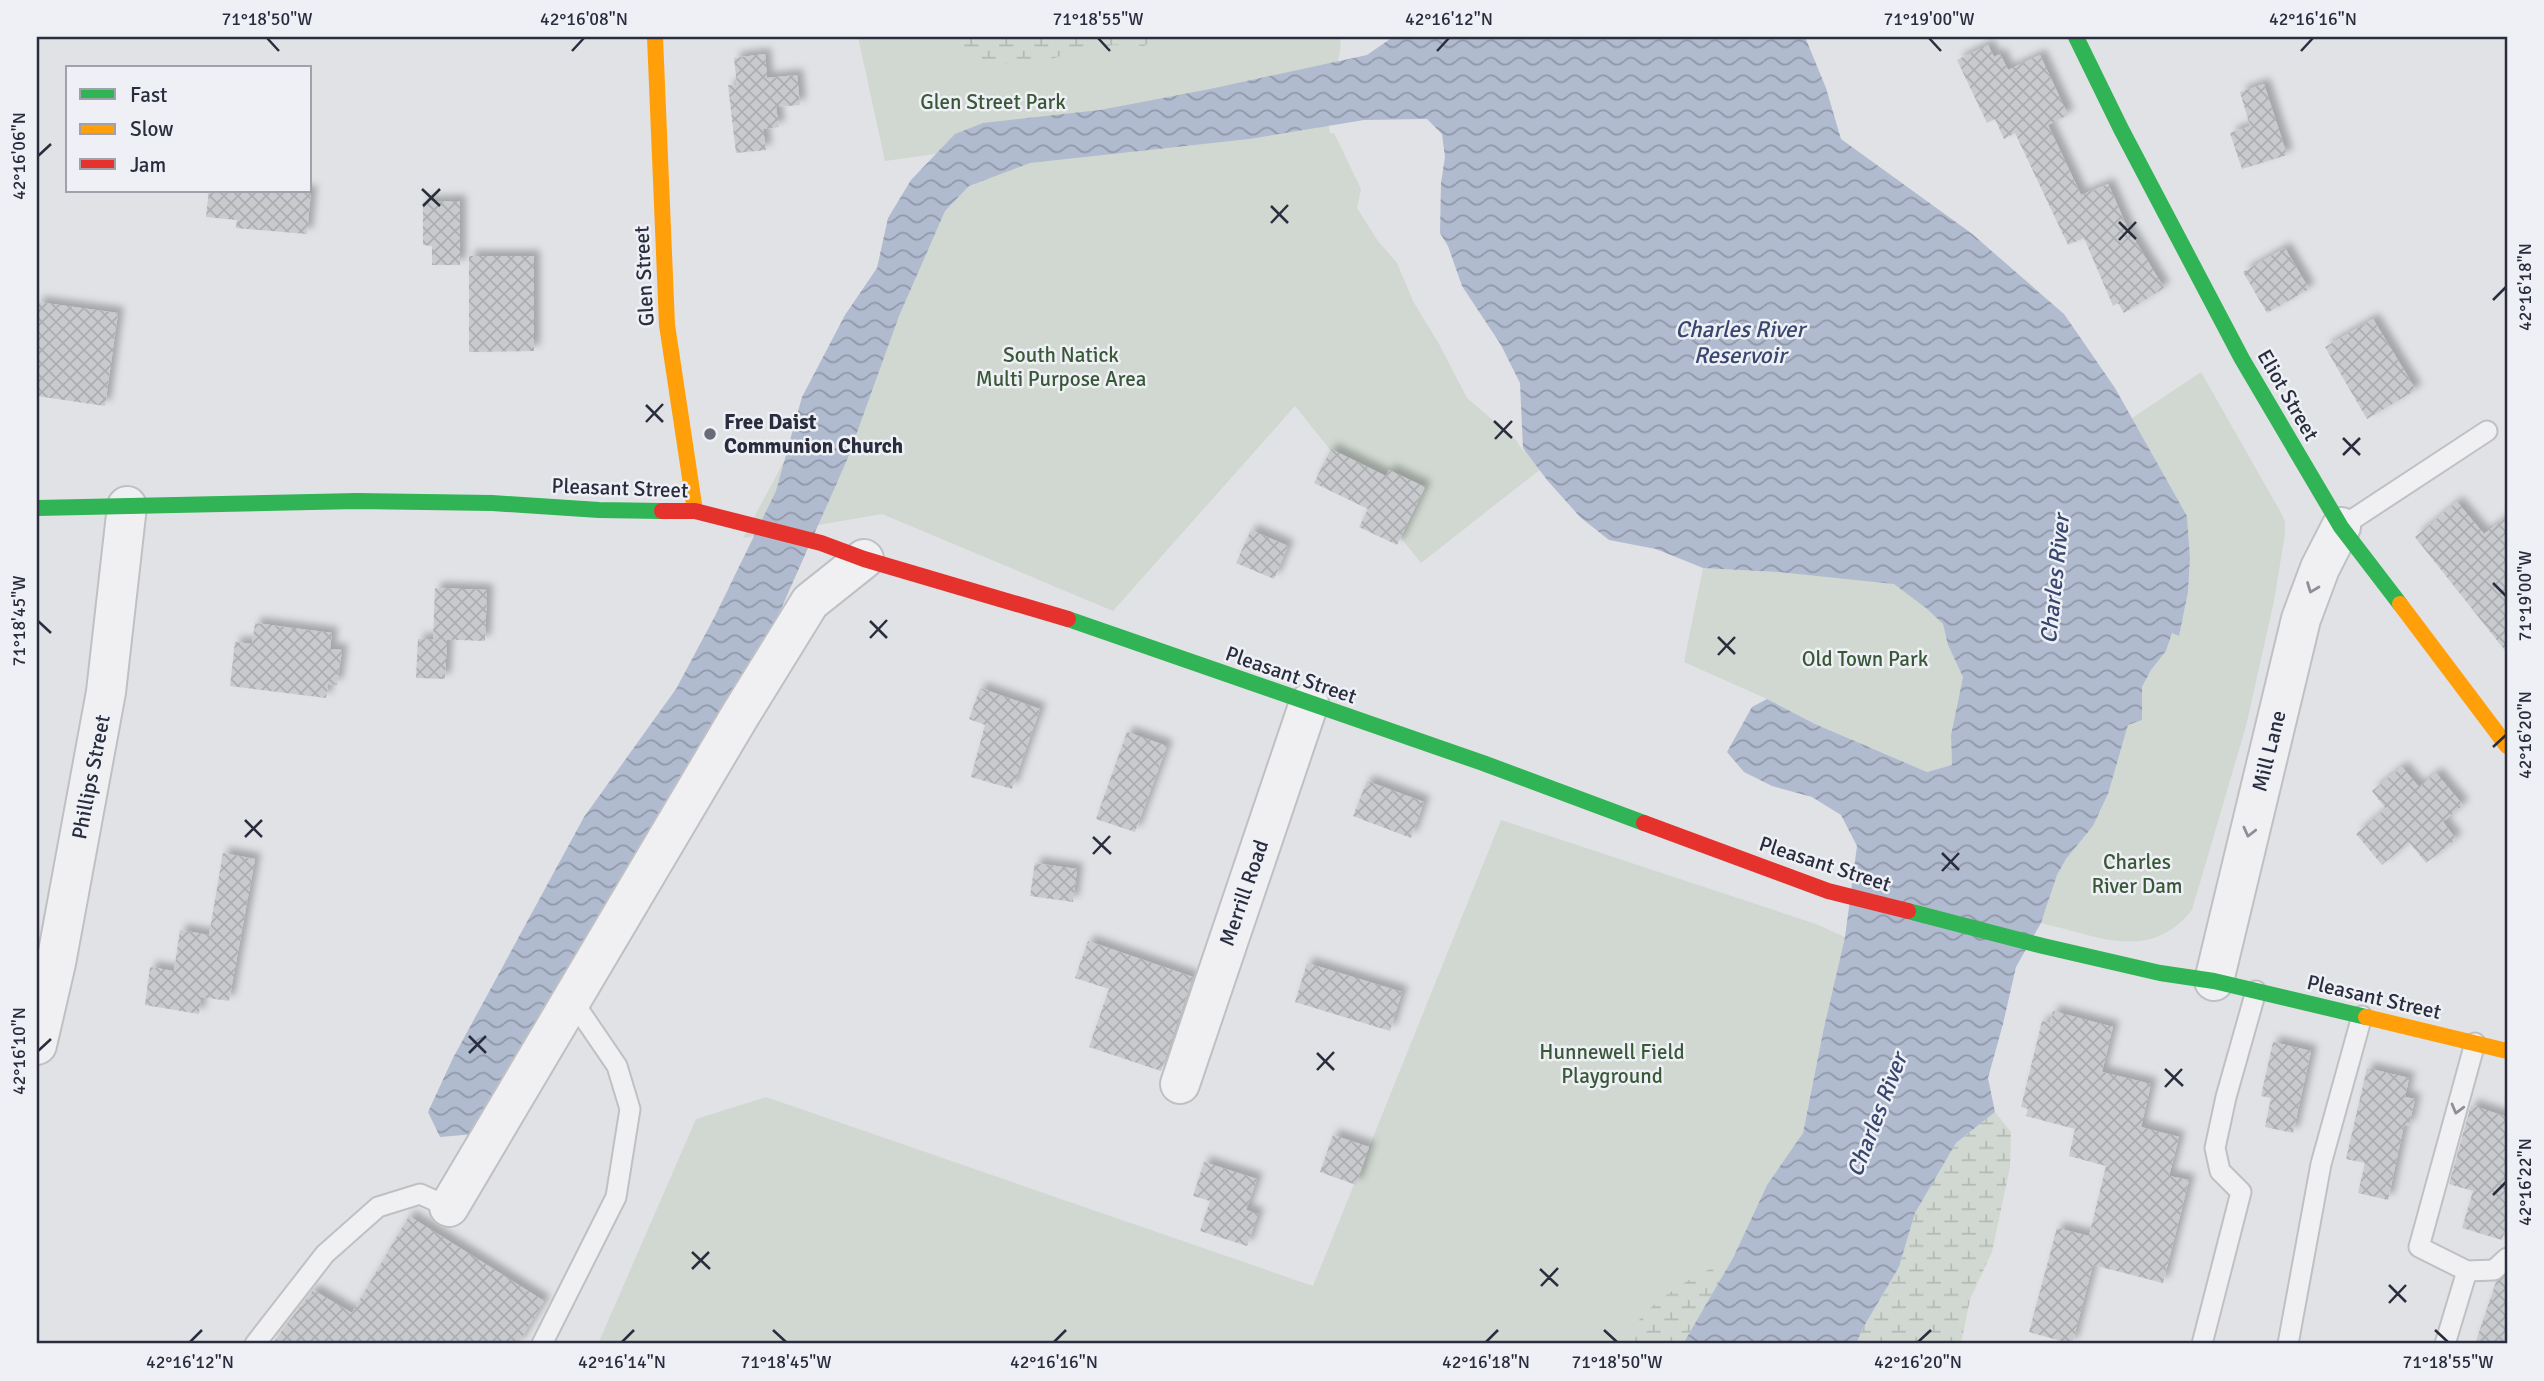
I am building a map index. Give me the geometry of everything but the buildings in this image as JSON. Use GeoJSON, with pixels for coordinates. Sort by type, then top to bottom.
{"type":"FeatureCollection","features":[{"type":"Feature","properties":{"kind":"main road","name":"Glen Street"},"geometry":{"type":"LineString","coordinates":[[655,37],[667,325],[695,511]]}},
{"type":"Feature","properties":{"kind":"main road","name":"Eliot Street"},"geometry":{"type":"LineString","coordinates":[[2076,37],[2121,129],[2242,359],[2341,527],[2507,746]]}},
{"type":"Feature","properties":{"kind":"main road","name":"Pleasant Street"},"geometry":{"type":"LineString","coordinates":[[37,508],[357,501],[695,511],[821,543],[864,559],[1065,618],[1483,763],[1828,891],[2043,946],[2160,973],[2214,981],[2507,1051]]}},
{"type":"Feature","properties":{"kind":"street","name":"Phillips Street"},"geometry":{"type":"LineString","coordinates":[[37,1045],[56,963],[107,692],[127,506]]}},
{"type":"Feature","properties":{"kind":"street","name":"Mill Lane"},"geometry":{"type":"LineString","coordinates":[[2214,981],[2301,619],[2320,568],[2341,527]]}},
{"type":"Feature","properties":{"kind":"street"},"geometry":{"type":"LineString","coordinates":[[449,1208],[739,717],[810,602],[864,559]]}},
{"type":"Feature","properties":{"kind":"street","name":"Merrill Road"},"geometry":{"type":"LineString","coordinates":[[1180,1084],[1309,703]]}},
{"type":"Feature","properties":{"kind":"lane"},"geometry":{"type":"LineString","coordinates":[[2341,527],[2487,431]]}},
{"type":"Feature","properties":{"kind":"lane"},"geometry":{"type":"LineString","coordinates":[[2202,1344],[2241,1192],[2220,1171],[2215,1148],[2226,1097],[2256,991]]}},
{"type":"Feature","properties":{"kind":"lane"},"geometry":{"type":"LineString","coordinates":[[542,1344],[616,1197],[630,1109],[617,1066],[572,1000]]}},
{"type":"Feature","properties":{"kind":"lane"},"geometry":{"type":"LineString","coordinates":[[2288,1344],[2321,1164],[2362,1016]]}},
{"type":"Feature","properties":{"kind":"lane"},"geometry":{"type":"LineString","coordinates":[[2475,1043],[2419,1247],[2467,1271],[2494,1270],[2507,1258]]}},
{"type":"Feature","properties":{"kind":"lane"},"geometry":{"type":"LineString","coordinates":[[255,1344],[325,1254],[378,1207],[421,1194],[449,1208]]}},
{"type":"Feature","properties":{"kind":"lane"},"geometry":{"type":"LineString","coordinates":[[2445,1344],[2467,1271]]}},
{"type":"Feature","properties":{"kind":"green space","name":"South Natick Multi Purpose Area"},"geometry":{"type":"Polygon","coordinates":[[[858,37],[1340,37],[1340,52],[1329,97],[1329,126],[1330,133],[1334,133],[1361,189],[1357,208],[1378,241],[1397,263],[1413,301],[1467,398],[1516,440],[1523,451],[1528,451],[1542,468],[1421,563],[1295,406],[1113,611],[882,514],[743,538],[949,152],[885,161],[858,37]]]}},
{"type":"Feature","properties":{"kind":"green space"},"geometry":{"type":"Polygon","coordinates":[[[959,37],[1158,37],[1144,46],[1113,45],[1069,53],[1029,67],[985,60],[962,50],[959,37]]]}},
{"type":"Feature","properties":{"kind":"green space","name":"Charles River Dam"},"geometry":{"type":"Polygon","coordinates":[[[2201,372],[2280,511],[2285,522],[2285,534],[2274,601],[2246,726],[2192,910],[2175,927],[2158,937],[2121,941],[2041,923],[2057,875],[2066,859],[2093,826],[2108,794],[2128,725],[2142,719],[2142,687],[2166,651],[2172,633],[2179,635],[2188,592],[2190,558],[2187,516],[2132,418],[2201,372]]]}},
{"type":"Feature","properties":{"kind":"green space","name":"Old Town Park"},"geometry":{"type":"Polygon","coordinates":[[[1703,568],[1894,583],[1926,608],[1943,624],[1948,645],[1963,677],[1951,735],[1952,765],[1927,772],[1815,724],[1684,662],[1703,568]]]}},
{"type":"Feature","properties":{"kind":"green space","name":"Hunnewell Field Playground"},"geometry":{"type":"Polygon","coordinates":[[[1501,820],[1816,924],[1845,937],[1803,1133],[1767,1185],[1733,1258],[1683,1344],[598,1344],[696,1119],[766,1097],[1313,1286],[1501,820]]]}},
{"type":"Feature","properties":{"kind":"green space"},"geometry":{"type":"Polygon","coordinates":[[[1995,1112],[2011,1132],[2010,1167],[1992,1252],[1970,1299],[1961,1344],[1856,1344],[1899,1267],[1915,1213],[1956,1143],[1995,1112]]]}},
{"type":"Feature","properties":{"kind":"green space"},"geometry":{"type":"Polygon","coordinates":[[[1733,1258],[1683,1344],[1623,1344],[1632,1329],[1656,1303],[1701,1273],[1733,1258]]]}},
{"type":"Feature","properties":{"kind":"water","name":"Charles River Reservoir"},"geometry":{"type":"Polygon","coordinates":[[[1393,37],[1805,37],[1826,88],[1841,139],[1971,233],[2064,314],[2115,388],[2187,516],[2190,558],[2188,592],[2179,636],[2172,633],[2166,651],[2142,687],[2142,720],[2128,725],[2108,794],[2093,826],[2066,859],[2057,875],[2041,923],[2016,967],[1988,1078],[1995,1112],[1956,1143],[1915,1213],[1899,1267],[1856,1344],[1683,1344],[1733,1258],[1767,1185],[1803,1133],[1845,937],[1857,846],[1841,815],[1812,797],[1772,786],[1744,772],[1727,752],[1752,707],[1767,699],[1815,724],[1927,772],[1952,765],[1951,735],[1963,677],[1948,645],[1943,624],[1894,584],[1777,572],[1703,568],[1656,549],[1609,540],[1580,517],[1523,448],[1520,383],[1501,345],[1462,286],[1448,246],[1440,233],[1441,183],[1445,157],[1442,134],[1427,119],[1364,120],[1249,139],[1030,163],[969,186],[945,211],[899,316],[847,460],[746,688],[475,1134],[440,1137],[428,1112],[453,1058],[584,817],[676,689],[715,616],[776,491],[802,397],[845,315],[877,268],[888,218],[911,180],[955,134],[983,123],[1100,110],[1210,89],[1367,55],[1393,37]]]}},
{"type":"Feature","properties":{"kind":"traffic: fast"},"geometry":{"type":"LineString","coordinates":[[2076,37],[2121,129],[2242,359],[2341,527],[2400,604]]}},
{"type":"Feature","properties":{"kind":"traffic: fast"},"geometry":{"type":"LineString","coordinates":[[37,508],[357,501],[492,503],[662,511]]}},
{"type":"Feature","properties":{"kind":"traffic: fast"},"geometry":{"type":"LineString","coordinates":[[1068,619],[1483,763],[1644,823]]}},
{"type":"Feature","properties":{"kind":"traffic: fast"},"geometry":{"type":"LineString","coordinates":[[1908,911],[2043,946],[2160,973],[2214,981],[2366,1017]]}},
{"type":"Feature","properties":{"kind":"traffic: slow"},"geometry":{"type":"LineString","coordinates":[[655,37],[667,325],[695,511]]}},
{"type":"Feature","properties":{"kind":"traffic: slow"},"geometry":{"type":"LineString","coordinates":[[2400,604],[2507,746]]}},
{"type":"Feature","properties":{"kind":"traffic: slow"},"geometry":{"type":"LineString","coordinates":[[2366,1017],[2507,1051]]}},
{"type":"Feature","properties":{"kind":"traffic: jam"},"geometry":{"type":"LineString","coordinates":[[662,511],[695,511],[821,543],[864,559],[1068,619]]}},
{"type":"Feature","properties":{"kind":"traffic: jam"},"geometry":{"type":"LineString","coordinates":[[1644,823],[1828,891],[1908,911]]}},
{"type":"Feature","properties":{"kind":"place","name":"Free Daist Communion Church"},"geometry":{"type":"Point","coordinates":[710,434]}},
{"type":"Feature","properties":{"kind":"park label","name":"Glen Street Park"},"geometry":{"type":"Point","coordinates":[993,102]}},
{"type":"Feature","properties":{"kind":"water label","name":"Charles River"},"geometry":{"type":"Point","coordinates":[2055,579]}},
{"type":"Feature","properties":{"kind":"water label","name":"Charles River"},"geometry":{"type":"Point","coordinates":[1877,1115]}}]}
